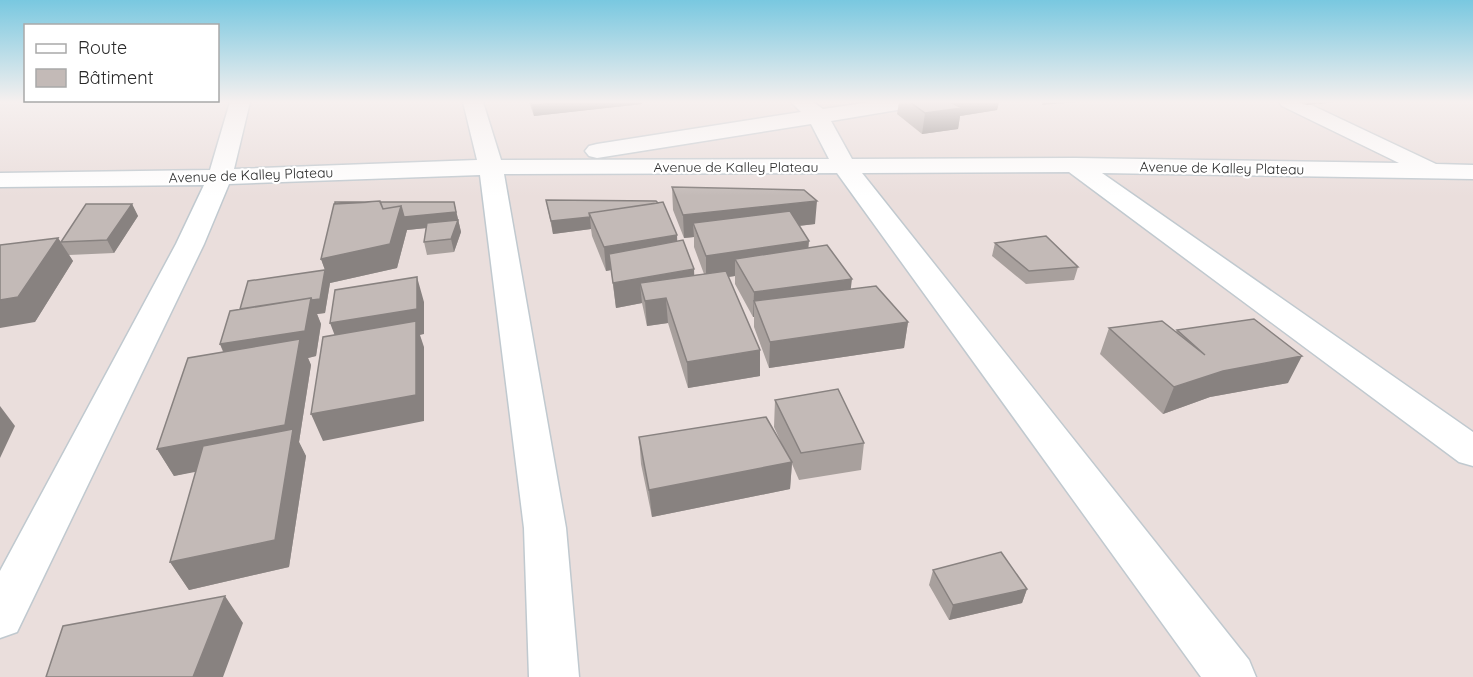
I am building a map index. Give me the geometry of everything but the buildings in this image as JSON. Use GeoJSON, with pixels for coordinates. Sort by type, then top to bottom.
{"type":"FeatureCollection","features":[{"type":"Feature","properties":{"kind":"street"},"geometry":{"type":"LineString","coordinates":[[0,617],[190,244],[220,177],[232,134]]}},
{"type":"Feature","properties":{"kind":"street"},"geometry":{"type":"LineString","coordinates":[[482,134],[491,167],[545,528],[554,677]]}},
{"type":"Feature","properties":{"kind":"street"},"geometry":{"type":"LineString","coordinates":[[491,167],[674,134]]}},
{"type":"Feature","properties":{"kind":"street"},"geometry":{"type":"LineString","coordinates":[[824,134],[845,167],[1231,677]]}},
{"type":"Feature","properties":{"kind":"street"},"geometry":{"type":"LineString","coordinates":[[1355,134],[1473,191]]}},
{"type":"Feature","properties":{"kind":"street"},"geometry":{"type":"LineString","coordinates":[[1075,165],[1473,452]]}},
{"type":"Feature","properties":{"kind":"street","name":"Avenue de Kalley Plateau"},"geometry":{"type":"LineString","coordinates":[[0,180],[220,177],[491,167],[1075,165],[1473,172]]}}]}
